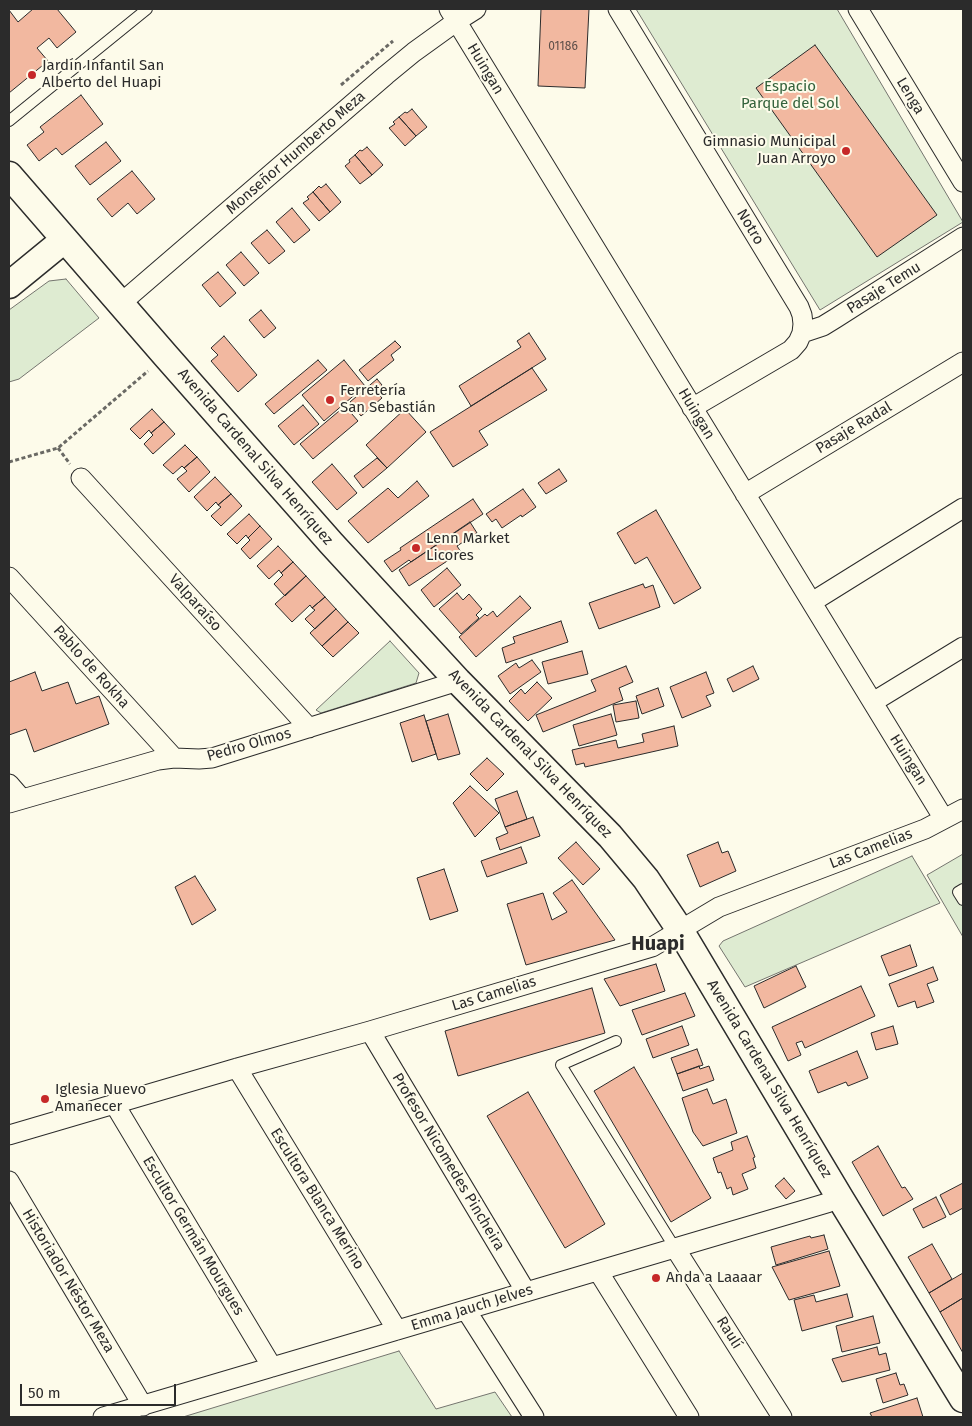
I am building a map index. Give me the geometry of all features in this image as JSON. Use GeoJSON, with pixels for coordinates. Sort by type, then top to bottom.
{"type":"FeatureCollection","features":[{"type":"Feature","properties":{"kind":"street","name":"Monseñor Humberto Meza"},"geometry":{"type":"LineString","coordinates":[[120,304],[414,52],[453,15],[476,9]]}},
{"type":"Feature","properties":{"kind":"street","name":"Notro"},"geometry":{"type":"LineString","coordinates":[[618,9],[798,307],[802,315],[802,333]]}},
{"type":"Feature","properties":{"kind":"street","name":"Lenga"},"geometry":{"type":"LineString","coordinates":[[858,9],[963,182]]}},
{"type":"Feature","properties":{"kind":"street","name":"Huingan"},"geometry":{"type":"LineString","coordinates":[[453,15],[944,819]]}},
{"type":"Feature","properties":{"kind":"street","name":"Avenida Cardenal Silva Henríquez"},"geometry":{"type":"LineString","coordinates":[[9,174],[64,240],[343,557],[458,681],[610,836],[646,879],[680,930],[963,1399]]}},
{"type":"Feature","properties":{"kind":"street","name":"Pasaje Temu"},"geometry":{"type":"LineString","coordinates":[[802,333],[823,326],[963,237]]}},
{"type":"Feature","properties":{"kind":"street"},"geometry":{"type":"LineString","coordinates":[[9,285],[64,240]]}},
{"type":"Feature","properties":{"kind":"street"},"geometry":{"type":"LineString","coordinates":[[692,408],[791,350],[798,342],[802,333]]}},
{"type":"Feature","properties":{"kind":"street","name":"Pasaje Radal"},"geometry":{"type":"LineString","coordinates":[[745,494],[963,362]]}},
{"type":"Feature","properties":{"kind":"street","name":"Valparaíso"},"geometry":{"type":"LineString","coordinates":[[81,478],[309,728]]}},
{"type":"Feature","properties":{"kind":"street"},"geometry":{"type":"LineString","coordinates":[[812,602],[963,508]]}},
{"type":"Feature","properties":{"kind":"street","name":"Pablo de Rokha"},"geometry":{"type":"LineString","coordinates":[[9,576],[174,758]]}},
{"type":"Feature","properties":{"kind":"street"},"geometry":{"type":"LineString","coordinates":[[873,702],[963,647]]}},
{"type":"Feature","properties":{"kind":"street","name":"Pedro Olmos"},"geometry":{"type":"LineString","coordinates":[[16,801],[158,760],[212,758],[458,681]]}},
{"type":"Feature","properties":{"kind":"street"},"geometry":{"type":"LineString","coordinates":[[9,784],[16,801]]}},
{"type":"Feature","properties":{"kind":"street","name":"Las Camelias"},"geometry":{"type":"LineString","coordinates":[[9,1135],[652,947],[727,904],[925,829],[963,809]]}},
{"type":"Feature","properties":{"kind":"street","name":"Profesor Nicomedes Pincheira"},"geometry":{"type":"LineString","coordinates":[[370,1031],[526,1292]]}},
{"type":"Feature","properties":{"kind":"street","name":"Escultora Blanca Merino"},"geometry":{"type":"LineString","coordinates":[[236,1068],[397,1330]]}},
{"type":"Feature","properties":{"kind":"street","name":"Escultor Germán Mourgues"},"geometry":{"type":"LineString","coordinates":[[115,1105],[272,1367]]}},
{"type":"Feature","properties":{"kind":"street","name":"Historiador Néstor Meza"},"geometry":{"type":"LineString","coordinates":[[9,1181],[142,1406]]}},
{"type":"Feature","properties":{"kind":"street","name":"Emma Jauch Jelves"},"geometry":{"type":"LineString","coordinates":[[103,1417],[840,1198]]}},
{"type":"Feature","properties":{"kind":"street","name":"Raulí"},"geometry":{"type":"LineString","coordinates":[[675,1248],[782,1417]]}},
{"type":"Feature","properties":{"kind":"street"},"geometry":{"type":"LineString","coordinates":[[598,1271],[689,1417]]}},
{"type":"Feature","properties":{"kind":"street"},"geometry":{"type":"LineString","coordinates":[[466,1310],[534,1417]]}},
{"type":"Feature","properties":{"kind":"lane"},"geometry":{"type":"LineString","coordinates":[[9,122],[147,9]]}},
{"type":"Feature","properties":{"kind":"lane"},"geometry":{"type":"LineString","coordinates":[[963,889],[958,892],[963,900]]}},
{"type":"Feature","properties":{"kind":"lane"},"geometry":{"type":"LineString","coordinates":[[616,1040],[561,1066],[675,1248]]}},
{"type":"Feature","properties":{"kind":"path"},"geometry":{"type":"LineString","coordinates":[[9,462],[58,448],[166,356]]}},
{"type":"Feature","properties":{"kind":"green space","name":"Espacio Parque del Sol"},"geometry":{"type":"Polygon","coordinates":[[[636,9],[837,9],[963,222],[820,310],[636,9]]]}},
{"type":"Feature","properties":{"kind":"green space"},"geometry":{"type":"Polygon","coordinates":[[[66,279],[99,318],[19,379],[9,382],[9,310],[49,281],[66,279]]]}},
{"type":"Feature","properties":{"kind":"green space"},"geometry":{"type":"Polygon","coordinates":[[[390,641],[419,673],[416,683],[321,713],[316,710],[390,641]]]}},
{"type":"Feature","properties":{"kind":"green space"},"geometry":{"type":"Polygon","coordinates":[[[963,854],[963,937],[927,875],[963,854]]]}},
{"type":"Feature","properties":{"kind":"green space"},"geometry":{"type":"Polygon","coordinates":[[[912,856],[940,903],[745,987],[719,946],[723,941],[912,856]]]}},
{"type":"Feature","properties":{"kind":"green space"},"geometry":{"type":"Polygon","coordinates":[[[399,1351],[436,1409],[495,1392],[512,1417],[183,1417],[399,1351]]]}},
{"type":"Feature","properties":{"kind":"building"},"geometry":{"type":"Polygon","coordinates":[[[33,9],[57,9],[76,32],[57,48],[49,38],[37,48],[48,61],[9,93],[9,10],[18,22],[33,9]]]}},
{"type":"Feature","properties":{"kind":"building"},"geometry":{"type":"Polygon","coordinates":[[[541,9],[589,9],[585,88],[538,86],[541,9]]]}},
{"type":"Feature","properties":{"kind":"building","name":"Gimnasio Municipal Juan Arroyo"},"geometry":{"type":"Polygon","coordinates":[[[815,45],[937,215],[877,257],[756,88],[815,45]]]}},
{"type":"Feature","properties":{"kind":"building"},"geometry":{"type":"Polygon","coordinates":[[[81,95],[103,124],[62,155],[56,148],[39,161],[27,145],[44,132],[40,127],[81,95]]]}},
{"type":"Feature","properties":{"kind":"building"},"geometry":{"type":"Polygon","coordinates":[[[412,109],[427,127],[416,136],[399,117],[412,109]]]}},
{"type":"Feature","properties":{"kind":"building"},"geometry":{"type":"Polygon","coordinates":[[[399,117],[416,136],[405,146],[389,128],[395,124],[393,122],[399,117]]]}},
{"type":"Feature","properties":{"kind":"building"},"geometry":{"type":"Polygon","coordinates":[[[106,142],[121,161],[90,185],[75,166],[106,142]]]}},
{"type":"Feature","properties":{"kind":"building"},"geometry":{"type":"Polygon","coordinates":[[[367,147],[383,165],[372,175],[355,155],[367,147]]]}},
{"type":"Feature","properties":{"kind":"building"},"geometry":{"type":"Polygon","coordinates":[[[355,155],[372,175],[360,184],[345,166],[355,155]]]}},
{"type":"Feature","properties":{"kind":"building"},"geometry":{"type":"Polygon","coordinates":[[[132,171],[155,199],[137,214],[128,203],[112,217],[97,199],[132,171]]]}},
{"type":"Feature","properties":{"kind":"building"},"geometry":{"type":"Polygon","coordinates":[[[326,184],[341,202],[330,212],[313,192],[319,186],[321,188],[326,184]]]}},
{"type":"Feature","properties":{"kind":"building"},"geometry":{"type":"Polygon","coordinates":[[[313,192],[330,212],[319,221],[303,203],[309,199],[307,197],[313,192]]]}},
{"type":"Feature","properties":{"kind":"building"},"geometry":{"type":"Polygon","coordinates":[[[292,208],[310,230],[294,243],[276,222],[292,208]]]}},
{"type":"Feature","properties":{"kind":"building"},"geometry":{"type":"Polygon","coordinates":[[[267,230],[285,251],[269,264],[251,243],[267,230]]]}},
{"type":"Feature","properties":{"kind":"building"},"geometry":{"type":"Polygon","coordinates":[[[241,252],[259,273],[244,286],[226,265],[241,252]]]}},
{"type":"Feature","properties":{"kind":"building"},"geometry":{"type":"Polygon","coordinates":[[[218,272],[236,293],[220,307],[202,285],[218,272]]]}},
{"type":"Feature","properties":{"kind":"building"},"geometry":{"type":"Polygon","coordinates":[[[261,310],[276,328],[264,338],[249,320],[261,310]]]}},
{"type":"Feature","properties":{"kind":"building"},"geometry":{"type":"Polygon","coordinates":[[[529,333],[546,359],[471,406],[459,386],[521,347],[517,341],[529,333]]]}},
{"type":"Feature","properties":{"kind":"building"},"geometry":{"type":"Polygon","coordinates":[[[224,336],[257,375],[238,392],[211,361],[218,355],[211,348],[224,336]]]}},
{"type":"Feature","properties":{"kind":"building"},"geometry":{"type":"Polygon","coordinates":[[[395,341],[401,347],[391,355],[394,360],[368,381],[359,370],[395,341]]]}},
{"type":"Feature","properties":{"kind":"building"},"geometry":{"type":"Polygon","coordinates":[[[318,360],[327,370],[274,414],[265,404],[318,360]]]}},
{"type":"Feature","properties":{"kind":"building"},"geometry":{"type":"Polygon","coordinates":[[[344,360],[365,386],[324,421],[302,395],[344,360]]]}},
{"type":"Feature","properties":{"kind":"building"},"geometry":{"type":"Polygon","coordinates":[[[532,368],[547,390],[479,431],[488,445],[453,467],[430,432],[532,368]]]}},
{"type":"Feature","properties":{"kind":"building"},"geometry":{"type":"Polygon","coordinates":[[[377,379],[382,385],[376,391],[382,398],[361,416],[350,402],[377,379]]]}},
{"type":"Feature","properties":{"kind":"building"},"geometry":{"type":"Polygon","coordinates":[[[303,405],[319,424],[294,445],[278,426],[303,405]]]}},
{"type":"Feature","properties":{"kind":"building"},"geometry":{"type":"Polygon","coordinates":[[[345,406],[358,421],[313,459],[300,444],[345,406]]]}},
{"type":"Feature","properties":{"kind":"building"},"geometry":{"type":"Polygon","coordinates":[[[152,409],[164,422],[151,433],[149,430],[140,439],[130,429],[152,409]]]}},
{"type":"Feature","properties":{"kind":"building"},"geometry":{"type":"Polygon","coordinates":[[[405,409],[426,432],[387,468],[366,445],[405,409]]]}},
{"type":"Feature","properties":{"kind":"building"},"geometry":{"type":"Polygon","coordinates":[[[164,422],[175,434],[153,454],[144,444],[153,435],[151,433],[164,422]]]}},
{"type":"Feature","properties":{"kind":"building"},"geometry":{"type":"Polygon","coordinates":[[[185,445],[197,457],[173,474],[163,465],[185,445]]]}},
{"type":"Feature","properties":{"kind":"building"},"geometry":{"type":"Polygon","coordinates":[[[197,457],[210,472],[189,492],[177,479],[187,471],[184,468],[197,457]]]}},
{"type":"Feature","properties":{"kind":"building"},"geometry":{"type":"Polygon","coordinates":[[[377,458],[387,468],[363,488],[354,476],[377,458]]]}},
{"type":"Feature","properties":{"kind":"building"},"geometry":{"type":"Polygon","coordinates":[[[332,464],[357,493],[337,510],[312,482],[332,464]]]}},
{"type":"Feature","properties":{"kind":"building"},"geometry":{"type":"Polygon","coordinates":[[[559,469],[567,481],[546,494],[538,483],[559,469]]]}},
{"type":"Feature","properties":{"kind":"building"},"geometry":{"type":"Polygon","coordinates":[[[215,477],[231,494],[218,505],[216,502],[207,511],[194,497],[215,477]]]}},
{"type":"Feature","properties":{"kind":"building"},"geometry":{"type":"Polygon","coordinates":[[[417,481],[429,496],[368,543],[348,521],[388,488],[398,498],[417,481]]]}},
{"type":"Feature","properties":{"kind":"building"},"geometry":{"type":"Polygon","coordinates":[[[523,489],[536,507],[502,528],[496,519],[492,522],[486,514],[523,489]]]}},
{"type":"Feature","properties":{"kind":"building"},"geometry":{"type":"Polygon","coordinates":[[[231,494],[242,506],[221,526],[211,516],[221,507],[218,505],[231,494]]]}},
{"type":"Feature","properties":{"kind":"building"},"geometry":{"type":"Polygon","coordinates":[[[473,499],[483,514],[411,562],[409,560],[392,572],[384,561],[401,550],[400,548],[473,499]]]}},
{"type":"Feature","properties":{"kind":"building"},"geometry":{"type":"Polygon","coordinates":[[[656,510],[701,588],[674,604],[647,557],[635,564],[617,533],[656,510]]]}},
{"type":"Feature","properties":{"kind":"building"},"geometry":{"type":"Polygon","coordinates":[[[249,514],[260,526],[248,538],[246,535],[237,544],[227,534],[249,514]]]}},
{"type":"Feature","properties":{"kind":"building"},"geometry":{"type":"Polygon","coordinates":[[[470,522],[477,533],[457,546],[461,552],[409,586],[399,570],[470,522]]]}},
{"type":"Feature","properties":{"kind":"building"},"geometry":{"type":"Polygon","coordinates":[[[260,526],[272,539],[250,559],[241,549],[250,540],[248,538],[260,526]]]}},
{"type":"Feature","properties":{"kind":"building"},"geometry":{"type":"Polygon","coordinates":[[[278,546],[293,562],[281,573],[279,570],[269,579],[257,566],[278,546]]]}},
{"type":"Feature","properties":{"kind":"building"},"geometry":{"type":"Polygon","coordinates":[[[293,562],[306,576],[285,596],[274,584],[283,575],[281,573],[293,562]]]}},
{"type":"Feature","properties":{"kind":"building"},"geometry":{"type":"Polygon","coordinates":[[[447,568],[461,585],[434,607],[421,590],[447,568]]]}},
{"type":"Feature","properties":{"kind":"building"},"geometry":{"type":"Polygon","coordinates":[[[306,576],[325,597],[312,608],[310,605],[292,622],[275,604],[306,576]]]}},
{"type":"Feature","properties":{"kind":"building"},"geometry":{"type":"Polygon","coordinates":[[[643,584],[645,588],[653,585],[660,607],[599,629],[589,603],[643,584]]]}},
{"type":"Feature","properties":{"kind":"building"},"geometry":{"type":"Polygon","coordinates":[[[457,593],[463,600],[469,594],[482,609],[476,615],[479,618],[461,634],[439,609],[457,593]]]}},
{"type":"Feature","properties":{"kind":"building"},"geometry":{"type":"Polygon","coordinates":[[[520,596],[531,608],[476,657],[459,637],[485,614],[487,616],[493,611],[497,617],[520,596]]]}},
{"type":"Feature","properties":{"kind":"building"},"geometry":{"type":"Polygon","coordinates":[[[325,597],[336,609],[315,629],[305,619],[315,610],[312,608],[325,597]]]}},
{"type":"Feature","properties":{"kind":"building"},"geometry":{"type":"Polygon","coordinates":[[[336,609],[348,622],[322,646],[310,633],[336,609]]]}},
{"type":"Feature","properties":{"kind":"building"},"geometry":{"type":"Polygon","coordinates":[[[561,621],[568,642],[506,663],[502,648],[515,643],[513,637],[561,621]]]}},
{"type":"Feature","properties":{"kind":"building"},"geometry":{"type":"Polygon","coordinates":[[[348,622],[359,633],[333,657],[322,646],[348,622]]]}},
{"type":"Feature","properties":{"kind":"building"},"geometry":{"type":"Polygon","coordinates":[[[582,651],[588,674],[548,684],[542,662],[582,651]]]}},
{"type":"Feature","properties":{"kind":"building"},"geometry":{"type":"Polygon","coordinates":[[[532,660],[541,672],[510,694],[498,676],[516,663],[519,668],[532,660]]]}},
{"type":"Feature","properties":{"kind":"building"},"geometry":{"type":"Polygon","coordinates":[[[626,666],[633,682],[619,688],[623,700],[543,732],[536,715],[596,691],[591,680],[626,666]]]}},
{"type":"Feature","properties":{"kind":"building"},"geometry":{"type":"Polygon","coordinates":[[[753,666],[759,679],[733,692],[727,679],[753,666]]]}},
{"type":"Feature","properties":{"kind":"building"},"geometry":{"type":"Polygon","coordinates":[[[35,672],[42,691],[68,682],[76,704],[99,696],[109,724],[34,752],[26,729],[9,735],[9,682],[35,672]]]}},
{"type":"Feature","properties":{"kind":"building"},"geometry":{"type":"Polygon","coordinates":[[[706,672],[714,693],[706,696],[711,706],[682,718],[670,687],[706,672]]]}},
{"type":"Feature","properties":{"kind":"building"},"geometry":{"type":"Polygon","coordinates":[[[537,682],[552,698],[528,721],[509,701],[521,689],[525,694],[537,682]]]}},
{"type":"Feature","properties":{"kind":"building"},"geometry":{"type":"Polygon","coordinates":[[[658,688],[664,706],[642,714],[636,696],[658,688]]]}},
{"type":"Feature","properties":{"kind":"building"},"geometry":{"type":"Polygon","coordinates":[[[636,701],[639,718],[616,722],[613,705],[636,701]]]}},
{"type":"Feature","properties":{"kind":"building"},"geometry":{"type":"Polygon","coordinates":[[[448,714],[460,754],[438,760],[426,721],[448,714]]]}},
{"type":"Feature","properties":{"kind":"building"},"geometry":{"type":"Polygon","coordinates":[[[611,714],[617,735],[579,746],[573,725],[611,714]]]}},
{"type":"Feature","properties":{"kind":"building"},"geometry":{"type":"Polygon","coordinates":[[[424,715],[436,754],[412,762],[400,723],[424,715]]]}},
{"type":"Feature","properties":{"kind":"building"},"geometry":{"type":"Polygon","coordinates":[[[674,726],[678,746],[585,767],[584,763],[576,765],[572,750],[616,740],[618,748],[644,742],[642,734],[674,726]]]}},
{"type":"Feature","properties":{"kind":"building"},"geometry":{"type":"Polygon","coordinates":[[[487,758],[504,774],[487,791],[470,774],[487,758]]]}},
{"type":"Feature","properties":{"kind":"building"},"geometry":{"type":"Polygon","coordinates":[[[470,786],[499,813],[475,837],[453,803],[470,786]]]}},
{"type":"Feature","properties":{"kind":"building"},"geometry":{"type":"Polygon","coordinates":[[[517,791],[527,819],[505,827],[495,799],[517,791]]]}},
{"type":"Feature","properties":{"kind":"building"},"geometry":{"type":"Polygon","coordinates":[[[533,817],[540,836],[500,850],[496,838],[508,833],[505,827],[533,817]]]}},
{"type":"Feature","properties":{"kind":"building"},"geometry":{"type":"Polygon","coordinates":[[[576,842],[600,869],[583,885],[558,858],[576,842]]]}},
{"type":"Feature","properties":{"kind":"building"},"geometry":{"type":"Polygon","coordinates":[[[718,842],[722,853],[728,851],[736,871],[700,887],[687,855],[718,842]]]}},
{"type":"Feature","properties":{"kind":"building"},"geometry":{"type":"Polygon","coordinates":[[[521,847],[527,863],[487,877],[481,861],[521,847]]]}},
{"type":"Feature","properties":{"kind":"building"},"geometry":{"type":"Polygon","coordinates":[[[444,869],[458,911],[430,920],[417,878],[444,869]]]}},
{"type":"Feature","properties":{"kind":"building"},"geometry":{"type":"Polygon","coordinates":[[[195,876],[216,910],[192,925],[175,887],[195,876]]]}},
{"type":"Feature","properties":{"kind":"building"},"geometry":{"type":"Polygon","coordinates":[[[572,880],[615,940],[526,965],[507,904],[543,893],[552,920],[567,912],[553,893],[572,880]]]}},
{"type":"Feature","properties":{"kind":"building"},"geometry":{"type":"Polygon","coordinates":[[[910,945],[917,966],[889,976],[881,956],[910,945]]]}},
{"type":"Feature","properties":{"kind":"building"},"geometry":{"type":"Polygon","coordinates":[[[656,964],[665,991],[620,1006],[604,979],[656,964]]]}},
{"type":"Feature","properties":{"kind":"building"},"geometry":{"type":"Polygon","coordinates":[[[796,966],[806,987],[764,1008],[754,986],[796,966]]]}},
{"type":"Feature","properties":{"kind":"building"},"geometry":{"type":"Polygon","coordinates":[[[933,967],[938,980],[927,984],[934,1002],[917,1008],[915,1001],[898,1007],[889,984],[933,967]]]}},
{"type":"Feature","properties":{"kind":"building"},"geometry":{"type":"Polygon","coordinates":[[[861,986],[875,1016],[805,1048],[802,1041],[796,1043],[801,1055],[788,1061],[772,1027],[861,986]]]}},
{"type":"Feature","properties":{"kind":"building"},"geometry":{"type":"Polygon","coordinates":[[[592,988],[605,1033],[458,1076],[445,1031],[592,988]]]}},
{"type":"Feature","properties":{"kind":"building"},"geometry":{"type":"Polygon","coordinates":[[[685,993],[695,1016],[642,1035],[632,1010],[685,993]]]}},
{"type":"Feature","properties":{"kind":"building"},"geometry":{"type":"Polygon","coordinates":[[[682,1026],[689,1045],[653,1058],[646,1039],[682,1026]]]}},
{"type":"Feature","properties":{"kind":"building"},"geometry":{"type":"Polygon","coordinates":[[[893,1026],[898,1044],[876,1050],[871,1033],[893,1026]]]}},
{"type":"Feature","properties":{"kind":"building"},"geometry":{"type":"Polygon","coordinates":[[[697,1049],[703,1065],[677,1074],[671,1058],[697,1049]]]}},
{"type":"Feature","properties":{"kind":"building"},"geometry":{"type":"Polygon","coordinates":[[[857,1051],[868,1078],[848,1086],[846,1082],[818,1093],[809,1071],[857,1051]]]}},
{"type":"Feature","properties":{"kind":"building"},"geometry":{"type":"Polygon","coordinates":[[[699,1066],[700,1069],[709,1066],[714,1080],[683,1091],[677,1074],[699,1066]]]}},
{"type":"Feature","properties":{"kind":"building"},"geometry":{"type":"Polygon","coordinates":[[[634,1067],[711,1198],[671,1222],[594,1091],[634,1067]]]}},
{"type":"Feature","properties":{"kind":"building"},"geometry":{"type":"Polygon","coordinates":[[[707,1089],[713,1104],[726,1099],[737,1133],[703,1146],[693,1132],[682,1098],[707,1089]]]}},
{"type":"Feature","properties":{"kind":"building"},"geometry":{"type":"Polygon","coordinates":[[[528,1092],[605,1224],[565,1248],[487,1116],[528,1092]]]}},
{"type":"Feature","properties":{"kind":"building"},"geometry":{"type":"Polygon","coordinates":[[[747,1136],[755,1157],[753,1158],[756,1168],[742,1174],[748,1189],[733,1195],[731,1187],[727,1189],[721,1172],[718,1173],[713,1158],[733,1150],[731,1142],[747,1136]]]}},
{"type":"Feature","properties":{"kind":"building"},"geometry":{"type":"Polygon","coordinates":[[[878,1146],[902,1188],[905,1187],[913,1199],[883,1216],[852,1162],[878,1146]]]}},
{"type":"Feature","properties":{"kind":"building"},"geometry":{"type":"Polygon","coordinates":[[[784,1178],[795,1191],[786,1199],[775,1186],[784,1178]]]}},
{"type":"Feature","properties":{"kind":"building"},"geometry":{"type":"Polygon","coordinates":[[[963,1183],[963,1208],[950,1215],[940,1195],[963,1183]]]}},
{"type":"Feature","properties":{"kind":"building"},"geometry":{"type":"Polygon","coordinates":[[[936,1197],[946,1217],[923,1228],[913,1209],[936,1197]]]}},
{"type":"Feature","properties":{"kind":"building"},"geometry":{"type":"Polygon","coordinates":[[[824,1235],[828,1249],[776,1265],[771,1247],[810,1236],[811,1238],[824,1235]]]}},
{"type":"Feature","properties":{"kind":"building"},"geometry":{"type":"Polygon","coordinates":[[[932,1244],[952,1279],[929,1293],[908,1257],[932,1244]]]}},
{"type":"Feature","properties":{"kind":"building"},"geometry":{"type":"Polygon","coordinates":[[[829,1251],[840,1286],[789,1300],[772,1267],[829,1251]]]}},
{"type":"Feature","properties":{"kind":"building"},"geometry":{"type":"Polygon","coordinates":[[[963,1273],[963,1298],[940,1312],[929,1293],[963,1273]]]}},
{"type":"Feature","properties":{"kind":"building"},"geometry":{"type":"Polygon","coordinates":[[[847,1294],[853,1317],[802,1331],[794,1300],[814,1295],[816,1302],[847,1294]]]}},
{"type":"Feature","properties":{"kind":"building"},"geometry":{"type":"Polygon","coordinates":[[[963,1298],[963,1353],[940,1312],[963,1298]]]}},
{"type":"Feature","properties":{"kind":"building"},"geometry":{"type":"Polygon","coordinates":[[[873,1316],[880,1343],[842,1352],[836,1326],[873,1316]]]}},
{"type":"Feature","properties":{"kind":"building"},"geometry":{"type":"Polygon","coordinates":[[[877,1347],[879,1355],[886,1353],[890,1370],[842,1382],[832,1359],[877,1347]]]}},
{"type":"Feature","properties":{"kind":"building"},"geometry":{"type":"Polygon","coordinates":[[[896,1373],[900,1385],[904,1384],[908,1395],[883,1403],[876,1379],[896,1373]]]}},
{"type":"Feature","properties":{"kind":"building"},"geometry":{"type":"Polygon","coordinates":[[[917,1398],[923,1417],[872,1417],[870,1413],[917,1398]]]}},
{"type":"Feature","properties":{"kind":"place","name":"Jardín Infantil San Alberto del Huapi"},"geometry":{"type":"Point","coordinates":[32,75]}},
{"type":"Feature","properties":{"kind":"place","name":"Gimnasio Municipal Juan Arroyo"},"geometry":{"type":"Point","coordinates":[846,151]}},
{"type":"Feature","properties":{"kind":"place","name":"Ferretería San Sebastián"},"geometry":{"type":"Point","coordinates":[330,400]}},
{"type":"Feature","properties":{"kind":"place","name":"Lenn Market Licores"},"geometry":{"type":"Point","coordinates":[416,548]}},
{"type":"Feature","properties":{"kind":"place","name":"Iglesia Nuevo Amanecer"},"geometry":{"type":"Point","coordinates":[45,1099]}},
{"type":"Feature","properties":{"kind":"place","name":"Anda a Laaaar"},"geometry":{"type":"Point","coordinates":[656,1278]}},
{"type":"Feature","properties":{"kind":"district","name":"Huapi"},"geometry":{"type":"Point","coordinates":[658,944]}}]}
